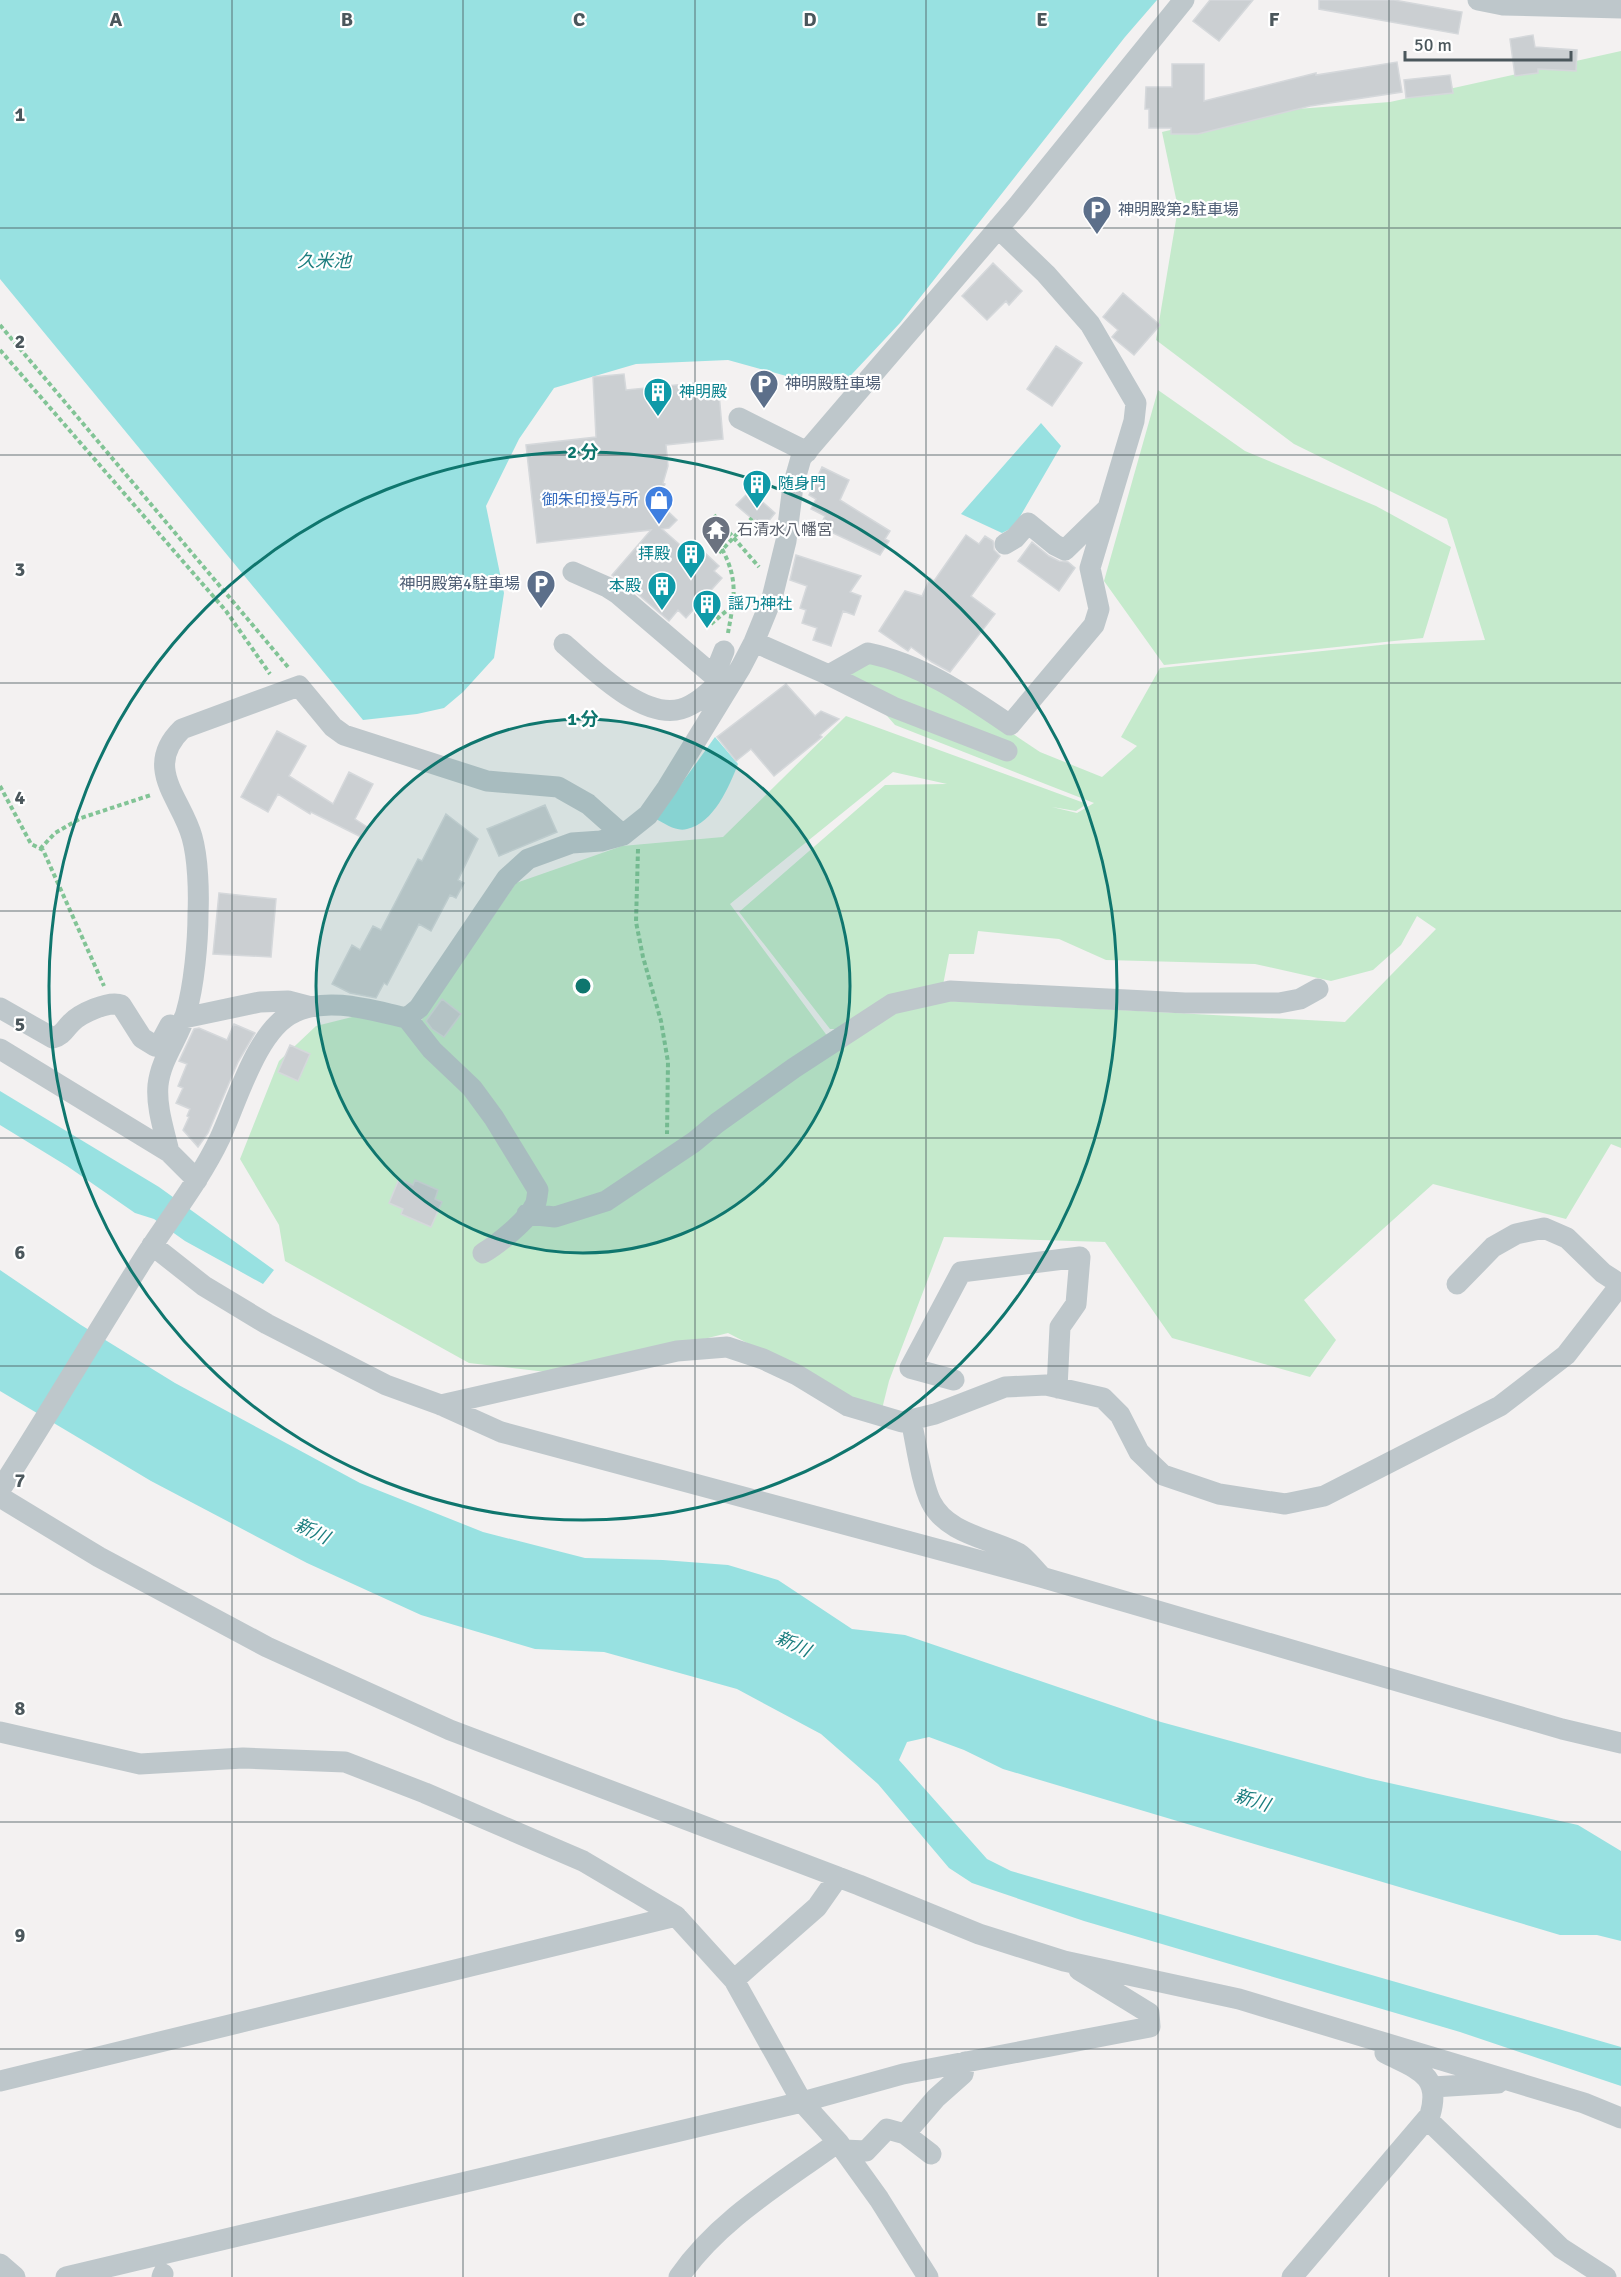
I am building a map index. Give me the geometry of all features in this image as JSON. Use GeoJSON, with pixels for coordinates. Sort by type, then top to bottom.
{"type":"FeatureCollection","features":[{"type":"Feature","properties":{"kind":"street"},"geometry":{"type":"LineString","coordinates":[[564,644],[614,688],[656,709],[680,710],[703,698],[719,685],[754,642],[775,586],[786,541],[793,486],[801,458],[998,228],[1184,0]]}},
{"type":"Feature","properties":{"kind":"street"},"geometry":{"type":"LineString","coordinates":[[1478,0],[1503,5],[1621,8]]}},
{"type":"Feature","properties":{"kind":"street"},"geometry":{"type":"LineString","coordinates":[[829,675],[868,653],[889,657],[952,686],[1010,725],[1094,625],[1099,609],[1090,568],[1134,421],[1136,403],[1090,324],[1046,274],[998,228]]}},
{"type":"Feature","properties":{"kind":"street"},"geometry":{"type":"LineString","coordinates":[[739,418],[807,452]]}},
{"type":"Feature","properties":{"kind":"street"},"geometry":{"type":"LineString","coordinates":[[1005,544],[1015,538],[1028,523],[1037,528],[1054,545],[1065,550],[1108,507]]}},
{"type":"Feature","properties":{"kind":"street"},"geometry":{"type":"LineString","coordinates":[[573,572],[607,586],[618,594],[719,685]]}},
{"type":"Feature","properties":{"kind":"street"},"geometry":{"type":"LineString","coordinates":[[754,642],[829,675],[893,707],[1006,751]]}},
{"type":"Feature","properties":{"kind":"street"},"geometry":{"type":"LineString","coordinates":[[407,1018],[419,1008],[507,878],[528,859],[572,843],[601,841],[623,835],[648,815],[667,788],[719,685],[724,651]]}},
{"type":"Feature","properties":{"kind":"street"},"geometry":{"type":"LineString","coordinates":[[169,1152],[157,1101],[158,1084],[162,1065],[185,1016],[194,965],[198,914],[192,836],[169,789],[165,770],[171,745],[182,729],[299,686],[333,727],[344,735],[487,781],[558,787],[588,804],[623,835]]}},
{"type":"Feature","properties":{"kind":"street"},"geometry":{"type":"LineString","coordinates":[[527,1214],[555,1216],[606,1201],[665,1162],[754,1096],[892,1004],[950,991],[1175,1003],[1279,1003],[1300,999],[1318,989]]}},
{"type":"Feature","properties":{"kind":"street"},"geometry":{"type":"LineString","coordinates":[[0,1008],[53,1038],[61,1036],[71,1022],[98,1007],[111,1003],[121,1005],[142,1038],[155,1046],[162,1040],[171,1024],[185,1016],[260,1002],[288,1001],[315,1007]]}},
{"type":"Feature","properties":{"kind":"street"},"geometry":{"type":"LineString","coordinates":[[483,1253],[494,1247],[527,1214],[535,1204],[538,1190],[494,1118],[472,1088],[432,1050],[407,1018],[348,1006],[315,1007],[295,1011],[277,1024],[263,1040],[219,1140],[197,1180],[152,1246],[2,1488],[99,1557],[267,1647],[439,1725],[838,1877],[979,1934],[1064,1961],[1239,1999],[1584,2103],[1621,2118]]}},
{"type":"Feature","properties":{"kind":"street"},"geometry":{"type":"LineString","coordinates":[[0,1049],[169,1152],[197,1180]]}},
{"type":"Feature","properties":{"kind":"street"},"geometry":{"type":"LineString","coordinates":[[441,1405],[677,1351],[727,1347],[763,1359],[789,1371],[848,1406],[902,1422],[935,1414],[1005,1387],[1046,1385],[1103,1398],[1120,1414],[1139,1452],[1163,1475],[1219,1494],[1285,1504],[1324,1496],[1500,1406],[1566,1355],[1621,1284],[1603,1273],[1567,1238],[1544,1228],[1516,1234],[1493,1246],[1457,1284]]}},
{"type":"Feature","properties":{"kind":"street"},"geometry":{"type":"LineString","coordinates":[[152,1246],[204,1286],[267,1324],[386,1384],[441,1405],[501,1432],[1041,1577],[1562,1729],[1621,1743]]}},
{"type":"Feature","properties":{"kind":"street"},"geometry":{"type":"LineString","coordinates":[[954,1380],[910,1368],[962,1272],[1080,1257],[1076,1304],[1060,1328],[1057,1388]]}},
{"type":"Feature","properties":{"kind":"street"},"geometry":{"type":"LineString","coordinates":[[911,1420],[931,1502],[946,1521],[980,1539],[1020,1554],[1041,1577]]}},
{"type":"Feature","properties":{"kind":"street"},"geometry":{"type":"LineString","coordinates":[[0,1732],[140,1764],[243,1758],[345,1762],[424,1792],[583,1861],[676,1916],[734,1980],[802,2102],[841,2146],[879,2199],[928,2277]]}},
{"type":"Feature","properties":{"kind":"street"},"geometry":{"type":"LineString","coordinates":[[734,1980],[817,1907],[838,1877]]}},
{"type":"Feature","properties":{"kind":"street"},"geometry":{"type":"LineString","coordinates":[[0,2081],[676,1916]]}},
{"type":"Feature","properties":{"kind":"street"},"geometry":{"type":"LineString","coordinates":[[66,2277],[802,2102],[903,2074],[1150,2027],[1149,2013],[1064,1961]]}},
{"type":"Feature","properties":{"kind":"street"},"geometry":{"type":"LineString","coordinates":[[1292,2277],[1427,2119],[1435,2099],[1433,2087],[1423,2073],[1339,2030]]}},
{"type":"Feature","properties":{"kind":"street"},"geometry":{"type":"LineString","coordinates":[[905,2134],[936,2098],[963,2074],[965,2062]]}},
{"type":"Feature","properties":{"kind":"street"},"geometry":{"type":"LineString","coordinates":[[1433,2087],[1513,2082]]}},
{"type":"Feature","properties":{"kind":"street"},"geometry":{"type":"LineString","coordinates":[[1427,2119],[1561,2248],[1606,2277]]}},
{"type":"Feature","properties":{"kind":"street"},"geometry":{"type":"LineString","coordinates":[[679,2277],[696,2253],[733,2218],[841,2146],[866,2151],[887,2129],[905,2134],[931,2154]]}},
{"type":"Feature","properties":{"kind":"street"},"geometry":{"type":"LineString","coordinates":[[0,2264],[15,2277]]}},
{"type":"Feature","properties":{"kind":"path"},"geometry":{"type":"LineString","coordinates":[[0,325],[277,652],[299,686]]}},
{"type":"Feature","properties":{"kind":"path"},"geometry":{"type":"LineString","coordinates":[[0,350],[226,611],[270,671],[270,698]]}},
{"type":"Feature","properties":{"kind":"path"},"geometry":{"type":"LineString","coordinates":[[714,515],[775,586]]}},
{"type":"Feature","properties":{"kind":"path"},"geometry":{"type":"LineString","coordinates":[[724,651],[734,583],[731,566],[721,551],[752,518]]}},
{"type":"Feature","properties":{"kind":"path"},"geometry":{"type":"LineString","coordinates":[[699,614],[704,605],[718,618]]}},
{"type":"Feature","properties":{"kind":"path"},"geometry":{"type":"LineString","coordinates":[[711,624],[732,606]]}},
{"type":"Feature","properties":{"kind":"path"},"geometry":{"type":"LineString","coordinates":[[0,786],[31,844],[40,849],[111,1003]]}},
{"type":"Feature","properties":{"kind":"path"},"geometry":{"type":"LineString","coordinates":[[40,849],[55,833],[81,818],[169,789]]}},
{"type":"Feature","properties":{"kind":"path"},"geometry":{"type":"LineString","coordinates":[[638,850],[636,922],[661,1021],[668,1062],[669,1101],[665,1162]]}},
{"type":"Feature","properties":{"kind":"green space"},"geometry":{"type":"Polygon","coordinates":[[[1621,51],[1621,1148],[1611,1144],[1566,1219],[1433,1184],[1304,1300],[1336,1340],[1310,1377],[1172,1338],[1105,1242],[944,1237],[889,1381],[881,1413],[728,1333],[563,1374],[469,1363],[285,1261],[279,1225],[240,1159],[279,1061],[316,1026],[360,1015],[419,1024],[516,883],[622,846],[723,837],[846,716],[1087,804],[1076,811],[1052,807],[1077,813],[1094,803],[895,725],[847,670],[867,659],[943,687],[1040,752],[1102,777],[1137,746],[1121,737],[1160,668],[1390,644],[1485,640],[1447,519],[1294,444],[1156,340],[1178,208],[1162,132],[1242,113],[1390,102],[1621,51]],[[893,772],[730,904],[828,1037],[930,1000],[1345,1022],[1436,929],[1417,916],[1401,945],[1373,970],[1331,981],[1255,964],[1106,960],[1059,939],[978,931],[974,954],[949,954],[943,985],[840,1029],[830,1029],[739,912],[885,785],[947,784],[893,772]]]}},
{"type":"Feature","properties":{"kind":"green space"},"geometry":{"type":"Polygon","coordinates":[[[1158,390],[1245,451],[1376,506],[1451,547],[1423,638],[1164,665],[1104,581],[1158,390]]]}},
{"type":"Feature","properties":{"kind":"water","name":"久米池"},"geometry":{"type":"Polygon","coordinates":[[[0,0],[1157,0],[1125,37],[900,323],[837,390],[728,360],[636,364],[554,388],[519,439],[486,506],[504,593],[494,658],[463,692],[444,708],[417,714],[363,720],[0,279],[0,0]]]}},
{"type":"Feature","properties":{"kind":"water"},"geometry":{"type":"Polygon","coordinates":[[[1041,423],[1061,446],[1014,527],[1002,533],[961,514],[1041,423]]]}},
{"type":"Feature","properties":{"kind":"water"},"geometry":{"type":"Polygon","coordinates":[[[715,737],[738,764],[713,812],[697,825],[683,830],[656,819],[715,737]]]}},
{"type":"Feature","properties":{"kind":"water"},"geometry":{"type":"Polygon","coordinates":[[[0,1091],[159,1187],[274,1270],[263,1284],[185,1241],[154,1219],[135,1213],[67,1166],[0,1125],[0,1091]]]}},
{"type":"Feature","properties":{"kind":"water","name":"新川"},"geometry":{"type":"Polygon","coordinates":[[[0,1270],[81,1325],[175,1383],[360,1483],[483,1532],[585,1558],[663,1560],[728,1565],[778,1580],[852,1629],[905,1635],[1161,1722],[1367,1778],[1578,1825],[1621,1851],[1621,1941],[1597,1935],[1560,1935],[1003,1769],[964,1750],[929,1737],[907,1742],[899,1760],[987,1859],[1011,1871],[1621,2047],[1621,2086],[1460,2032],[1084,1921],[972,1883],[949,1868],[878,1784],[821,1734],[737,1689],[604,1652],[535,1649],[421,1615],[307,1563],[151,1481],[0,1391],[0,1270]]]}},
{"type":"Feature","properties":{"kind":"building"},"geometry":{"type":"Polygon","coordinates":[[[1210,0],[1253,0],[1219,41],[1193,21],[1210,0]]]}},
{"type":"Feature","properties":{"kind":"building"},"geometry":{"type":"Polygon","coordinates":[[[1319,0],[1394,0],[1462,12],[1458,34],[1319,9],[1319,0]]]}},
{"type":"Feature","properties":{"kind":"building"},"geometry":{"type":"Polygon","coordinates":[[[1533,35],[1535,47],[1577,50],[1576,71],[1538,69],[1538,73],[1515,76],[1510,39],[1533,35]]]}},
{"type":"Feature","properties":{"kind":"building"},"geometry":{"type":"Polygon","coordinates":[[[1397,62],[1402,92],[1310,106],[1198,134],[1171,134],[1171,128],[1149,128],[1149,109],[1145,109],[1146,87],[1172,87],[1172,64],[1204,64],[1204,101],[1316,73],[1316,75],[1397,62]]]}},
{"type":"Feature","properties":{"kind":"building"},"geometry":{"type":"Polygon","coordinates":[[[1450,75],[1453,93],[1406,98],[1404,80],[1450,75]]]}},
{"type":"Feature","properties":{"kind":"building"},"geometry":{"type":"Polygon","coordinates":[[[993,263],[1022,291],[1009,305],[1006,301],[987,320],[962,296],[993,263]]]}},
{"type":"Feature","properties":{"kind":"building"},"geometry":{"type":"Polygon","coordinates":[[[1123,293],[1160,325],[1134,355],[1112,337],[1118,330],[1103,317],[1123,293]]]}},
{"type":"Feature","properties":{"kind":"building"},"geometry":{"type":"Polygon","coordinates":[[[1056,346],[1082,363],[1052,406],[1027,389],[1056,346]]]}},
{"type":"Feature","properties":{"kind":"building"},"geometry":{"type":"Polygon","coordinates":[[[624,374],[626,390],[696,383],[697,395],[719,393],[723,439],[666,445],[668,466],[663,483],[665,484],[657,501],[677,520],[669,528],[662,529],[696,559],[703,551],[719,566],[714,571],[722,578],[686,618],[678,610],[669,621],[612,575],[651,530],[537,543],[526,445],[596,437],[593,377],[624,374]]]}},
{"type":"Feature","properties":{"kind":"building"},"geometry":{"type":"Polygon","coordinates":[[[822,467],[849,480],[840,500],[890,531],[885,539],[889,541],[880,555],[820,527],[825,516],[811,509],[816,499],[809,495],[822,467]]]}},
{"type":"Feature","properties":{"kind":"building","name":"随身門"},"geometry":{"type":"Polygon","coordinates":[[[750,491],[775,513],[763,528],[736,505],[750,491]]]}},
{"type":"Feature","properties":{"kind":"building"},"geometry":{"type":"Polygon","coordinates":[[[966,535],[979,544],[985,536],[993,541],[994,550],[1000,556],[971,596],[995,614],[950,672],[911,647],[908,651],[879,631],[905,591],[922,596],[930,578],[934,581],[966,535]]]}},
{"type":"Feature","properties":{"kind":"building"},"geometry":{"type":"Polygon","coordinates":[[[1032,542],[1049,556],[1068,562],[1075,568],[1059,591],[1018,561],[1032,542]]]}},
{"type":"Feature","properties":{"kind":"building"},"geometry":{"type":"Polygon","coordinates":[[[796,555],[861,576],[850,592],[861,596],[854,615],[843,611],[831,646],[813,640],[817,628],[802,623],[806,610],[800,608],[807,586],[790,580],[796,555]]]}},
{"type":"Feature","properties":{"kind":"building"},"geometry":{"type":"Polygon","coordinates":[[[786,684],[815,716],[821,711],[839,719],[820,735],[822,737],[774,776],[751,749],[736,761],[717,737],[786,684]]]}},
{"type":"Feature","properties":{"kind":"building"},"geometry":{"type":"Polygon","coordinates":[[[277,731],[306,746],[289,776],[333,804],[349,772],[373,784],[355,819],[367,827],[361,837],[311,812],[310,814],[278,794],[268,812],[241,797],[277,731]]]}},
{"type":"Feature","properties":{"kind":"building"},"geometry":{"type":"Polygon","coordinates":[[[545,805],[557,832],[499,856],[487,829],[545,805]]]}},
{"type":"Feature","properties":{"kind":"building"},"geometry":{"type":"Polygon","coordinates":[[[446,814],[478,839],[458,880],[464,883],[456,898],[450,895],[431,931],[419,924],[387,985],[384,983],[376,998],[350,993],[332,984],[352,945],[360,950],[373,926],[381,930],[418,859],[422,861],[446,814]]]}},
{"type":"Feature","properties":{"kind":"building"},"geometry":{"type":"Polygon","coordinates":[[[219,893],[276,899],[271,957],[213,954],[219,893]]]}},
{"type":"Feature","properties":{"kind":"building"},"geometry":{"type":"Polygon","coordinates":[[[442,999],[461,1014],[444,1037],[432,1029],[426,1021],[442,999]]]}},
{"type":"Feature","properties":{"kind":"building"},"geometry":{"type":"Polygon","coordinates":[[[234,1024],[255,1033],[238,1062],[208,1133],[198,1147],[183,1130],[190,1109],[176,1103],[183,1088],[178,1086],[187,1064],[179,1061],[194,1029],[199,1028],[227,1040],[234,1024]]]}},
{"type":"Feature","properties":{"kind":"building"},"geometry":{"type":"Polygon","coordinates":[[[290,1045],[310,1054],[298,1081],[278,1072],[290,1045]]]}},
{"type":"Feature","properties":{"kind":"building"},"geometry":{"type":"Polygon","coordinates":[[[399,1179],[413,1185],[415,1180],[438,1190],[435,1199],[442,1202],[431,1227],[401,1214],[403,1209],[389,1203],[399,1179]]]}},
{"type":"Feature","properties":{"kind":"place","name":"神明殿第2駐車場"},"geometry":{"type":"Point","coordinates":[1097,236]}},
{"type":"Feature","properties":{"kind":"place","name":"神明殿駐車場"},"geometry":{"type":"Point","coordinates":[764,410]}},
{"type":"Feature","properties":{"kind":"place","name":"神明殿"},"geometry":{"type":"Point","coordinates":[658,418]}},
{"type":"Feature","properties":{"kind":"place","name":"随身門"},"geometry":{"type":"Point","coordinates":[757,510]}},
{"type":"Feature","properties":{"kind":"place","name":"御朱印授与所"},"geometry":{"type":"Point","coordinates":[659,526]}},
{"type":"Feature","properties":{"kind":"place","name":"石清水八幡宮"},"geometry":{"type":"Point","coordinates":[716,556]}},
{"type":"Feature","properties":{"kind":"place","name":"拝殿"},"geometry":{"type":"Point","coordinates":[691,580]}},
{"type":"Feature","properties":{"kind":"place","name":"神明殿第4駐車場"},"geometry":{"type":"Point","coordinates":[541,610]}},
{"type":"Feature","properties":{"kind":"place","name":"本殿"},"geometry":{"type":"Point","coordinates":[662,612]}},
{"type":"Feature","properties":{"kind":"place","name":"謡乃神社"},"geometry":{"type":"Point","coordinates":[707,630]}}]}
